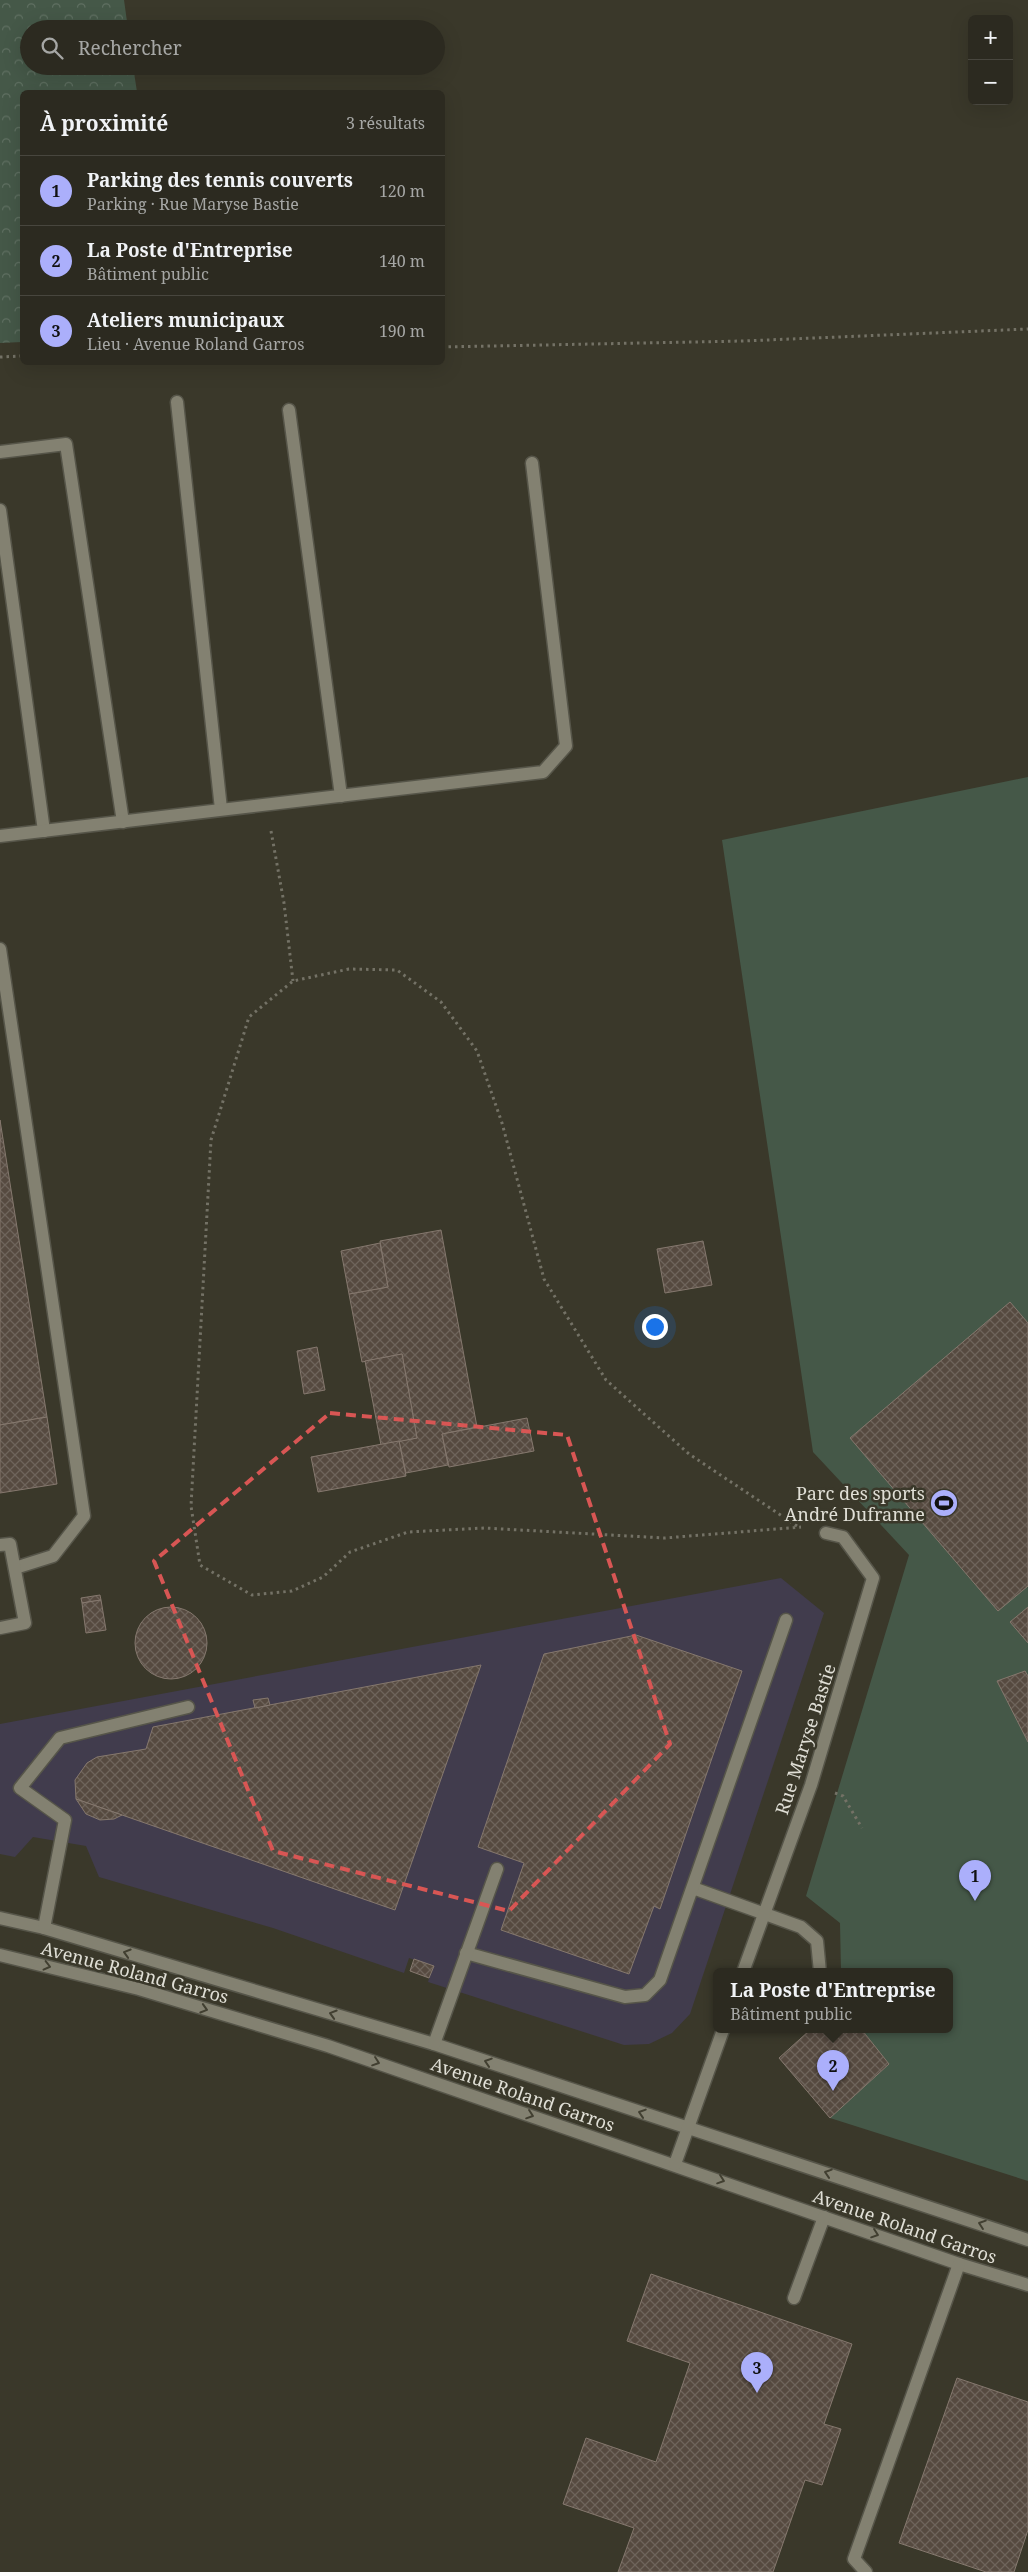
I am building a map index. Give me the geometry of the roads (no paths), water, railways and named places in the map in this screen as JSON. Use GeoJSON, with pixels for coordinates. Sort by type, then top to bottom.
{"type":"FeatureCollection","features":[{"type":"Feature","properties":{"kind":"street"},"geometry":{"type":"LineString","coordinates":[[177,402],[221,809]]}},
{"type":"Feature","properties":{"kind":"street"},"geometry":{"type":"LineString","coordinates":[[289,410],[341,796]]}},
{"type":"Feature","properties":{"kind":"street"},"geometry":{"type":"LineString","coordinates":[[0,452],[66,444],[123,822]]}},
{"type":"Feature","properties":{"kind":"street"},"geometry":{"type":"LineString","coordinates":[[0,836],[543,772],[566,746],[532,463]]}},
{"type":"Feature","properties":{"kind":"street"},"geometry":{"type":"LineString","coordinates":[[0,510],[44,831]]}},
{"type":"Feature","properties":{"kind":"street"},"geometry":{"type":"LineString","coordinates":[[0,949],[84,1516],[53,1556],[15,1568]]}},
{"type":"Feature","properties":{"kind":"street","name":"Rue Maryse Bastie"},"geometry":{"type":"LineString","coordinates":[[744,1968],[811,1785],[873,1578],[843,1537],[826,1533]]}},
{"type":"Feature","properties":{"kind":"street"},"geometry":{"type":"LineString","coordinates":[[0,1545],[10,1544],[25,1623],[0,1628]]}},
{"type":"Feature","properties":{"kind":"street"},"geometry":{"type":"LineString","coordinates":[[466,1953],[624,1997],[645,1995],[660,1980],[786,1620]]}},
{"type":"Feature","properties":{"kind":"street"},"geometry":{"type":"LineString","coordinates":[[44,1928],[65,1820],[20,1788],[60,1738],[188,1707]]}},
{"type":"Feature","properties":{"kind":"street"},"geometry":{"type":"LineString","coordinates":[[434,2044],[497,1869]]}},
{"type":"Feature","properties":{"kind":"street"},"geometry":{"type":"LineString","coordinates":[[693,1888],[801,1927],[817,1941],[820,1968]]}},
{"type":"Feature","properties":{"kind":"street","name":"Avenue Roland Garros"},"geometry":{"type":"LineString","coordinates":[[0,1918],[44,1928],[434,2044],[1028,2240]]}},
{"type":"Feature","properties":{"kind":"street","name":"Avenue Roland Garros"},"geometry":{"type":"LineString","coordinates":[[0,1955],[140,1989],[328,2046],[675,2164],[960,2264],[1028,2285]]}},
{"type":"Feature","properties":{"kind":"street"},"geometry":{"type":"LineString","coordinates":[[675,2164],[722,2033]]}},
{"type":"Feature","properties":{"kind":"street"},"geometry":{"type":"LineString","coordinates":[[794,2298],[824,2216]]}},
{"type":"Feature","properties":{"kind":"street"},"geometry":{"type":"LineString","coordinates":[[866,2572],[854,2559],[960,2264]]}},
{"type":"Feature","properties":{"kind":"place","name":"Parc des sports André Dufranne"},"geometry":{"type":"Point","coordinates":[944,1503]}},
{"type":"Feature","properties":{"kind":"place","name":"Parking des tennis couverts"},"geometry":{"type":"Point","coordinates":[975,1901]}},
{"type":"Feature","properties":{"kind":"place","name":"La Poste d'Entreprise"},"geometry":{"type":"Point","coordinates":[833,2091]}},
{"type":"Feature","properties":{"kind":"place","name":"Ateliers municipaux"},"geometry":{"type":"Point","coordinates":[757,2393]}}]}
